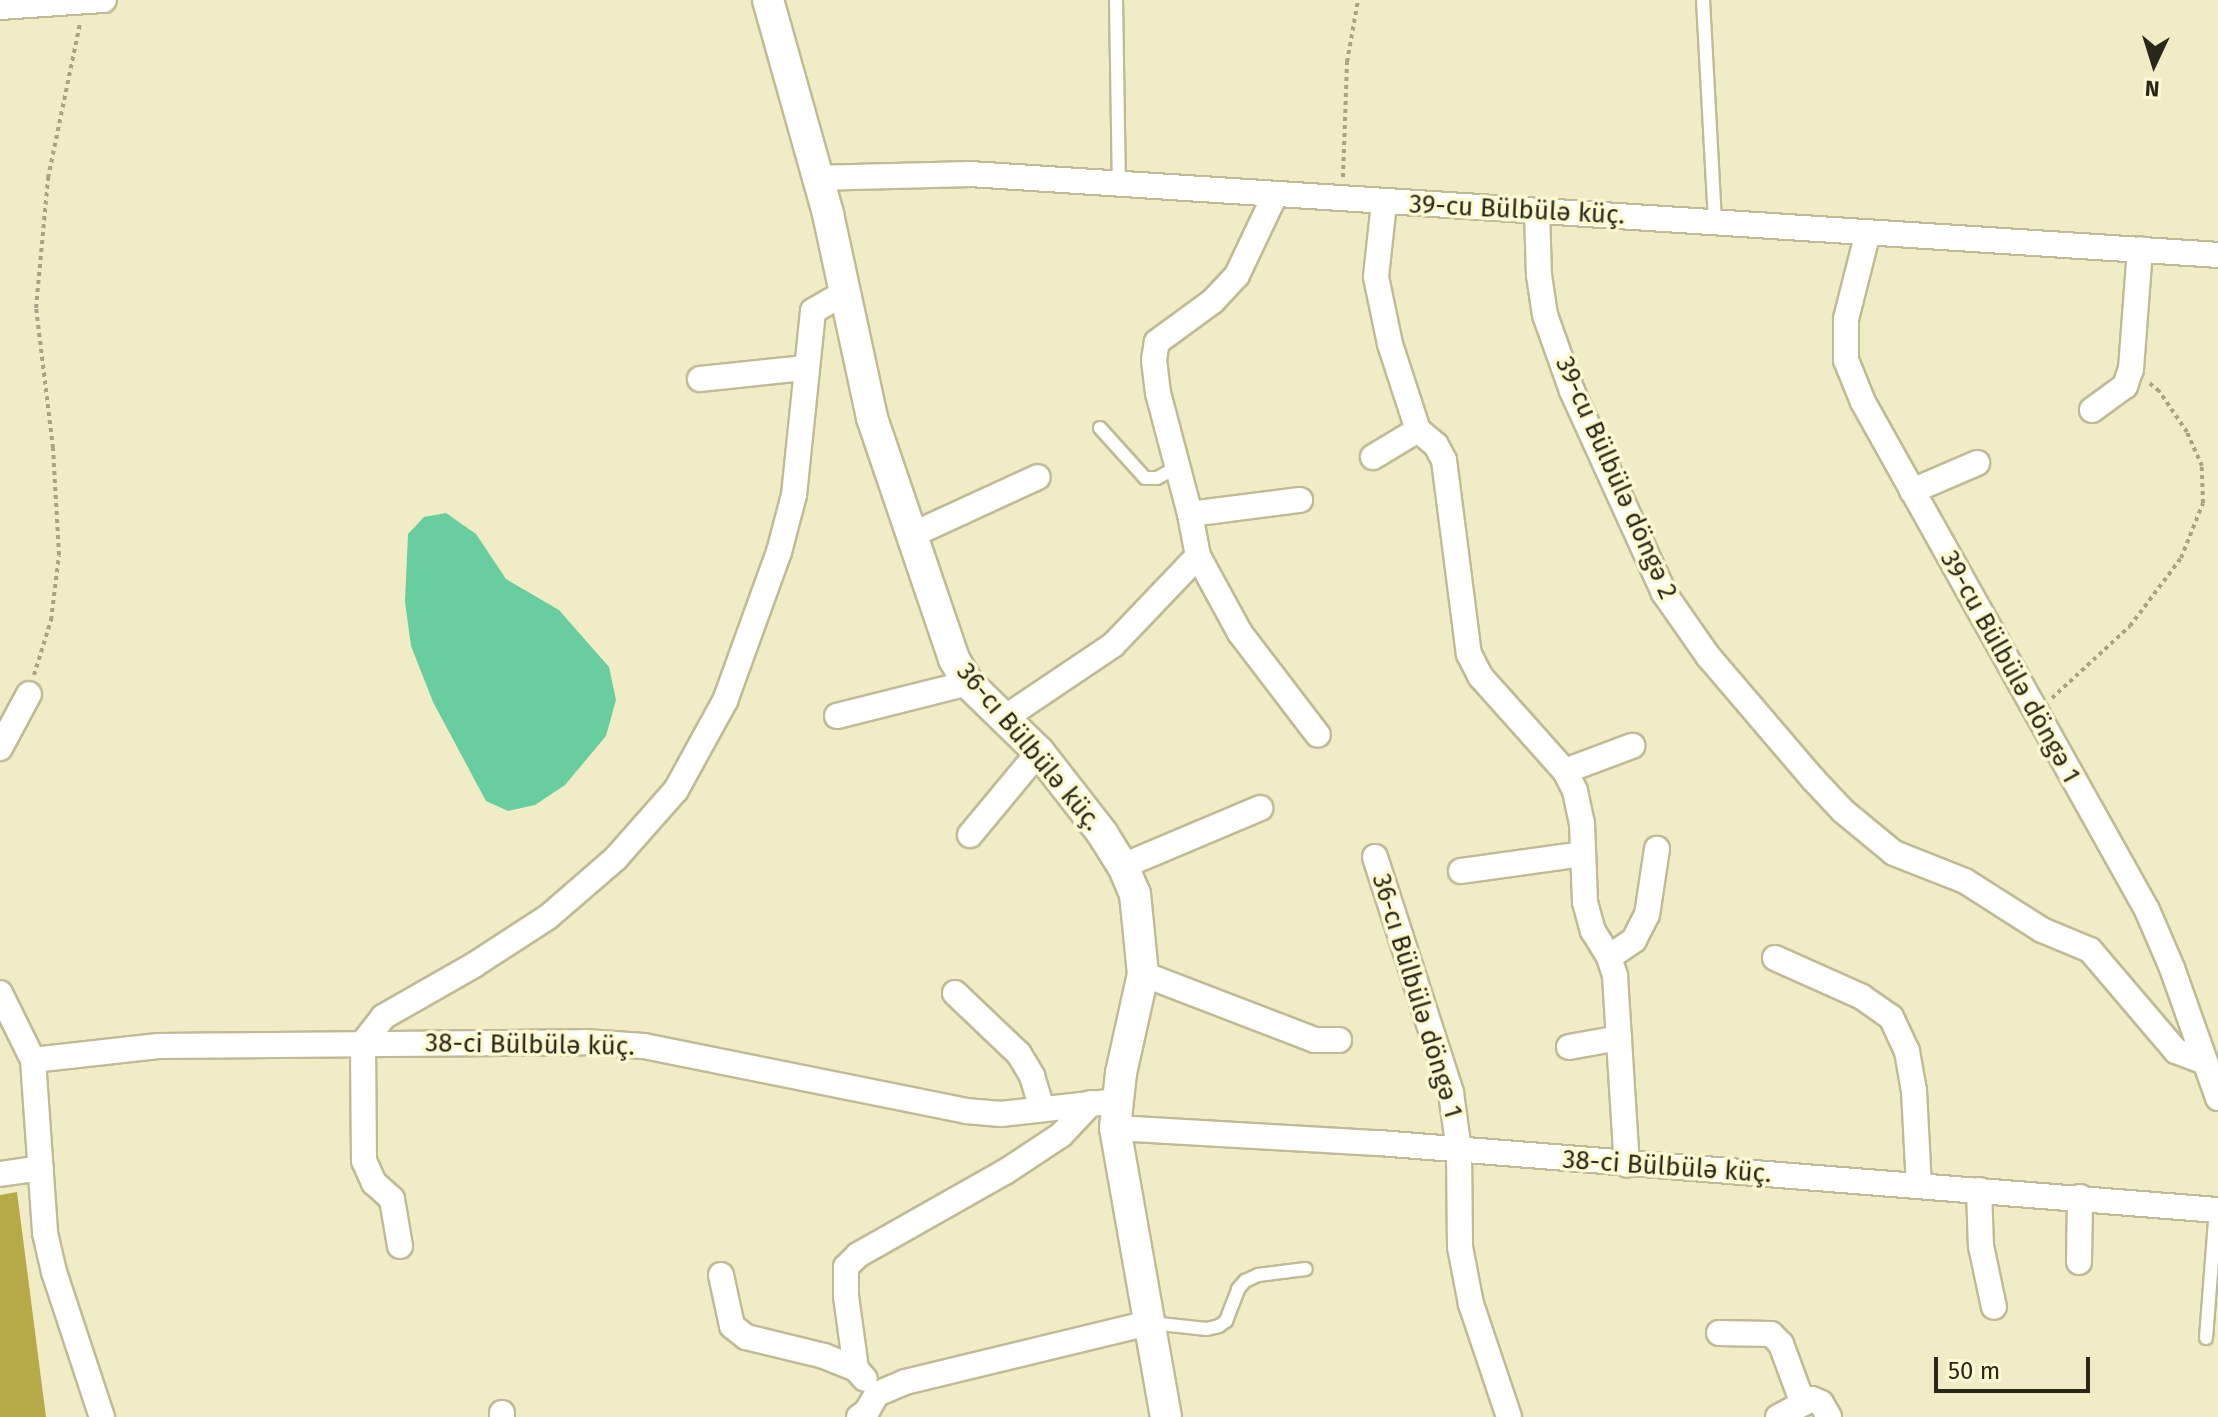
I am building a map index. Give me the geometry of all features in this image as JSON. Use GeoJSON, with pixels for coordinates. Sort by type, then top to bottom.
{"type":"FeatureCollection","features":[{"type":"Feature","properties":{"kind":"street","name":"36-cı Bülbülə küç."},"geometry":{"type":"LineString","coordinates":[[768,0],[828,214],[872,418],[954,659],[968,683],[1039,752],[1102,833],[1123,866],[1135,894],[1143,974],[1108,1111],[1166,1417]]}},
{"type":"Feature","properties":{"kind":"street"},"geometry":{"type":"LineString","coordinates":[[0,7],[92,1]]}},
{"type":"Feature","properties":{"kind":"street","name":"39-cu Bülbülə küç."},"geometry":{"type":"LineString","coordinates":[[816,178],[970,174],[2218,255]]}},
{"type":"Feature","properties":{"kind":"street"},"geometry":{"type":"LineString","coordinates":[[1275,195],[1237,275],[1213,301],[1157,342],[1154,360],[1158,393],[1198,556],[1240,633],[1318,735]]}},
{"type":"Feature","properties":{"kind":"street"},"geometry":{"type":"LineString","coordinates":[[1384,203],[1376,277],[1390,344],[1418,430],[1436,445],[1444,460],[1469,654],[1480,676],[1565,771],[1575,791],[1585,902],[1593,931],[1609,957],[1615,976],[1627,1165]]}},
{"type":"Feature","properties":{"kind":"street","name":"39-cu Bülbülə döngə 2"},"geometry":{"type":"LineString","coordinates":[[1537,212],[1539,275],[1545,315],[1572,391],[1664,593],[1708,656],[1843,811],[1894,853],[1965,881],[2042,930],[2090,950],[2176,1051],[2205,1062]]}},
{"type":"Feature","properties":{"kind":"street","name":"39-cu Bülbülə döngə 1"},"geometry":{"type":"LineString","coordinates":[[1868,232],[1846,319],[1846,360],[1863,402],[2147,910],[2172,968],[2218,1098]]}},
{"type":"Feature","properties":{"kind":"street"},"geometry":{"type":"LineString","coordinates":[[2092,410],[2125,386],[2131,369],[2140,249]]}},
{"type":"Feature","properties":{"kind":"street"},"geometry":{"type":"LineString","coordinates":[[400,1246],[392,1199],[374,1183],[364,1161],[363,1043],[383,1017],[474,965],[548,917],[616,858],[676,790],[725,701],[779,552],[794,495],[813,311],[844,293]]}},
{"type":"Feature","properties":{"kind":"street"},"geometry":{"type":"LineString","coordinates":[[700,379],[805,368]]}},
{"type":"Feature","properties":{"kind":"street"},"geometry":{"type":"LineString","coordinates":[[1373,457],[1418,430]]}},
{"type":"Feature","properties":{"kind":"street"},"geometry":{"type":"LineString","coordinates":[[1912,491],[1977,463]]}},
{"type":"Feature","properties":{"kind":"street"},"geometry":{"type":"LineString","coordinates":[[914,534],[1038,477]]}},
{"type":"Feature","properties":{"kind":"street"},"geometry":{"type":"LineString","coordinates":[[1190,514],[1300,500]]}},
{"type":"Feature","properties":{"kind":"street"},"geometry":{"type":"LineString","coordinates":[[1006,717],[1113,645],[1198,556]]}},
{"type":"Feature","properties":{"kind":"street"},"geometry":{"type":"LineString","coordinates":[[837,716],[968,683]]}},
{"type":"Feature","properties":{"kind":"street"},"geometry":{"type":"LineString","coordinates":[[0,748],[29,694]]}},
{"type":"Feature","properties":{"kind":"street"},"geometry":{"type":"LineString","coordinates":[[1565,771],[1632,746]]}},
{"type":"Feature","properties":{"kind":"street"},"geometry":{"type":"LineString","coordinates":[[970,835],[1039,752]]}},
{"type":"Feature","properties":{"kind":"street"},"geometry":{"type":"LineString","coordinates":[[1123,866],[1260,808]]}},
{"type":"Feature","properties":{"kind":"street"},"geometry":{"type":"LineString","coordinates":[[1609,957],[1634,940],[1647,915],[1657,849]]}},
{"type":"Feature","properties":{"kind":"street"},"geometry":{"type":"LineString","coordinates":[[1461,871],[1583,854]]}},
{"type":"Feature","properties":{"kind":"street","name":"36-cı Bülbülə döngə 1"},"geometry":{"type":"LineString","coordinates":[[1375,857],[1451,1093],[1459,1151],[1460,1247],[1471,1304],[1509,1417]]}},
{"type":"Feature","properties":{"kind":"street"},"geometry":{"type":"LineString","coordinates":[[1775,958],[1862,997],[1891,1017],[1909,1065],[1919,1186]]}},
{"type":"Feature","properties":{"kind":"street"},"geometry":{"type":"LineString","coordinates":[[1143,974],[1315,1040],[1339,1040]]}},
{"type":"Feature","properties":{"kind":"street"},"geometry":{"type":"LineString","coordinates":[[0,993],[33,1060],[45,1233],[54,1272],[102,1417]]}},
{"type":"Feature","properties":{"kind":"street"},"geometry":{"type":"LineString","coordinates":[[955,993],[1019,1054],[1032,1076],[1042,1109]]}},
{"type":"Feature","properties":{"kind":"street"},"geometry":{"type":"LineString","coordinates":[[1569,1047],[1619,1038]]}},
{"type":"Feature","properties":{"kind":"street","name":"38-ci Bülbülə küç."},"geometry":{"type":"LineString","coordinates":[[33,1060],[158,1046],[247,1048],[363,1043],[585,1042],[644,1046],[966,1111],[1001,1114],[1042,1109],[1108,1111],[1459,1151],[2217,1210]]}},
{"type":"Feature","properties":{"kind":"street"},"geometry":{"type":"LineString","coordinates":[[856,1369],[846,1296],[846,1267],[858,1255],[1005,1172],[1061,1135],[1108,1111]]}},
{"type":"Feature","properties":{"kind":"street"},"geometry":{"type":"LineString","coordinates":[[0,1174],[41,1168]]}},
{"type":"Feature","properties":{"kind":"street"},"geometry":{"type":"LineString","coordinates":[[1979,1190],[1981,1246],[1994,1307]]}},
{"type":"Feature","properties":{"kind":"street"},"geometry":{"type":"LineString","coordinates":[[2079,1262],[2080,1197]]}},
{"type":"Feature","properties":{"kind":"street"},"geometry":{"type":"LineString","coordinates":[[721,1275],[732,1326],[746,1337],[824,1356],[856,1369],[877,1394]]}},
{"type":"Feature","properties":{"kind":"street"},"geometry":{"type":"LineString","coordinates":[[859,1417],[867,1411],[877,1394],[905,1382],[1149,1323]]}},
{"type":"Feature","properties":{"kind":"street"},"geometry":{"type":"LineString","coordinates":[[1719,1333],[1771,1334],[1781,1344],[1802,1401]]}},
{"type":"Feature","properties":{"kind":"street"},"geometry":{"type":"LineString","coordinates":[[1778,1417],[1802,1401],[1812,1399],[1821,1403],[1829,1417]]}},
{"type":"Feature","properties":{"kind":"lane"},"geometry":{"type":"LineString","coordinates":[[1116,0],[1119,185]]}},
{"type":"Feature","properties":{"kind":"lane"},"geometry":{"type":"LineString","coordinates":[[1703,0],[1715,221]]}},
{"type":"Feature","properties":{"kind":"lane"},"geometry":{"type":"LineString","coordinates":[[1100,428],[1145,478],[1157,478],[1176,468]]}},
{"type":"Feature","properties":{"kind":"lane"},"geometry":{"type":"LineString","coordinates":[[2206,1338],[2217,1210]]}},
{"type":"Feature","properties":{"kind":"lane"},"geometry":{"type":"LineString","coordinates":[[1149,1323],[1207,1329],[1219,1326],[1226,1321],[1238,1289],[1245,1281],[1258,1275],[1306,1269]]}},
{"type":"Feature","properties":{"kind":"path"},"geometry":{"type":"LineString","coordinates":[[1342,200],[1347,62],[1358,0]]}},
{"type":"Feature","properties":{"kind":"path"},"geometry":{"type":"LineString","coordinates":[[29,694],[51,620],[59,555],[53,448],[36,308],[48,178],[92,1]]}},
{"type":"Feature","properties":{"kind":"path"},"geometry":{"type":"LineString","coordinates":[[2035,713],[2130,626],[2181,558],[2203,503],[2202,466],[2187,432],[2159,391],[2131,369]]}},
{"type":"Feature","properties":{"kind":"shaded area"},"geometry":{"type":"Polygon","coordinates":[[[446,513],[476,534],[506,579],[559,610],[609,667],[616,700],[606,736],[565,785],[535,805],[508,811],[486,801],[433,702],[411,646],[405,602],[408,534],[424,517],[446,513]]]}},
{"type":"Feature","properties":{"kind":"shaded area"},"geometry":{"type":"Polygon","coordinates":[[[17,1192],[46,1417],[0,1417],[0,1195],[17,1192]]]}}]}
